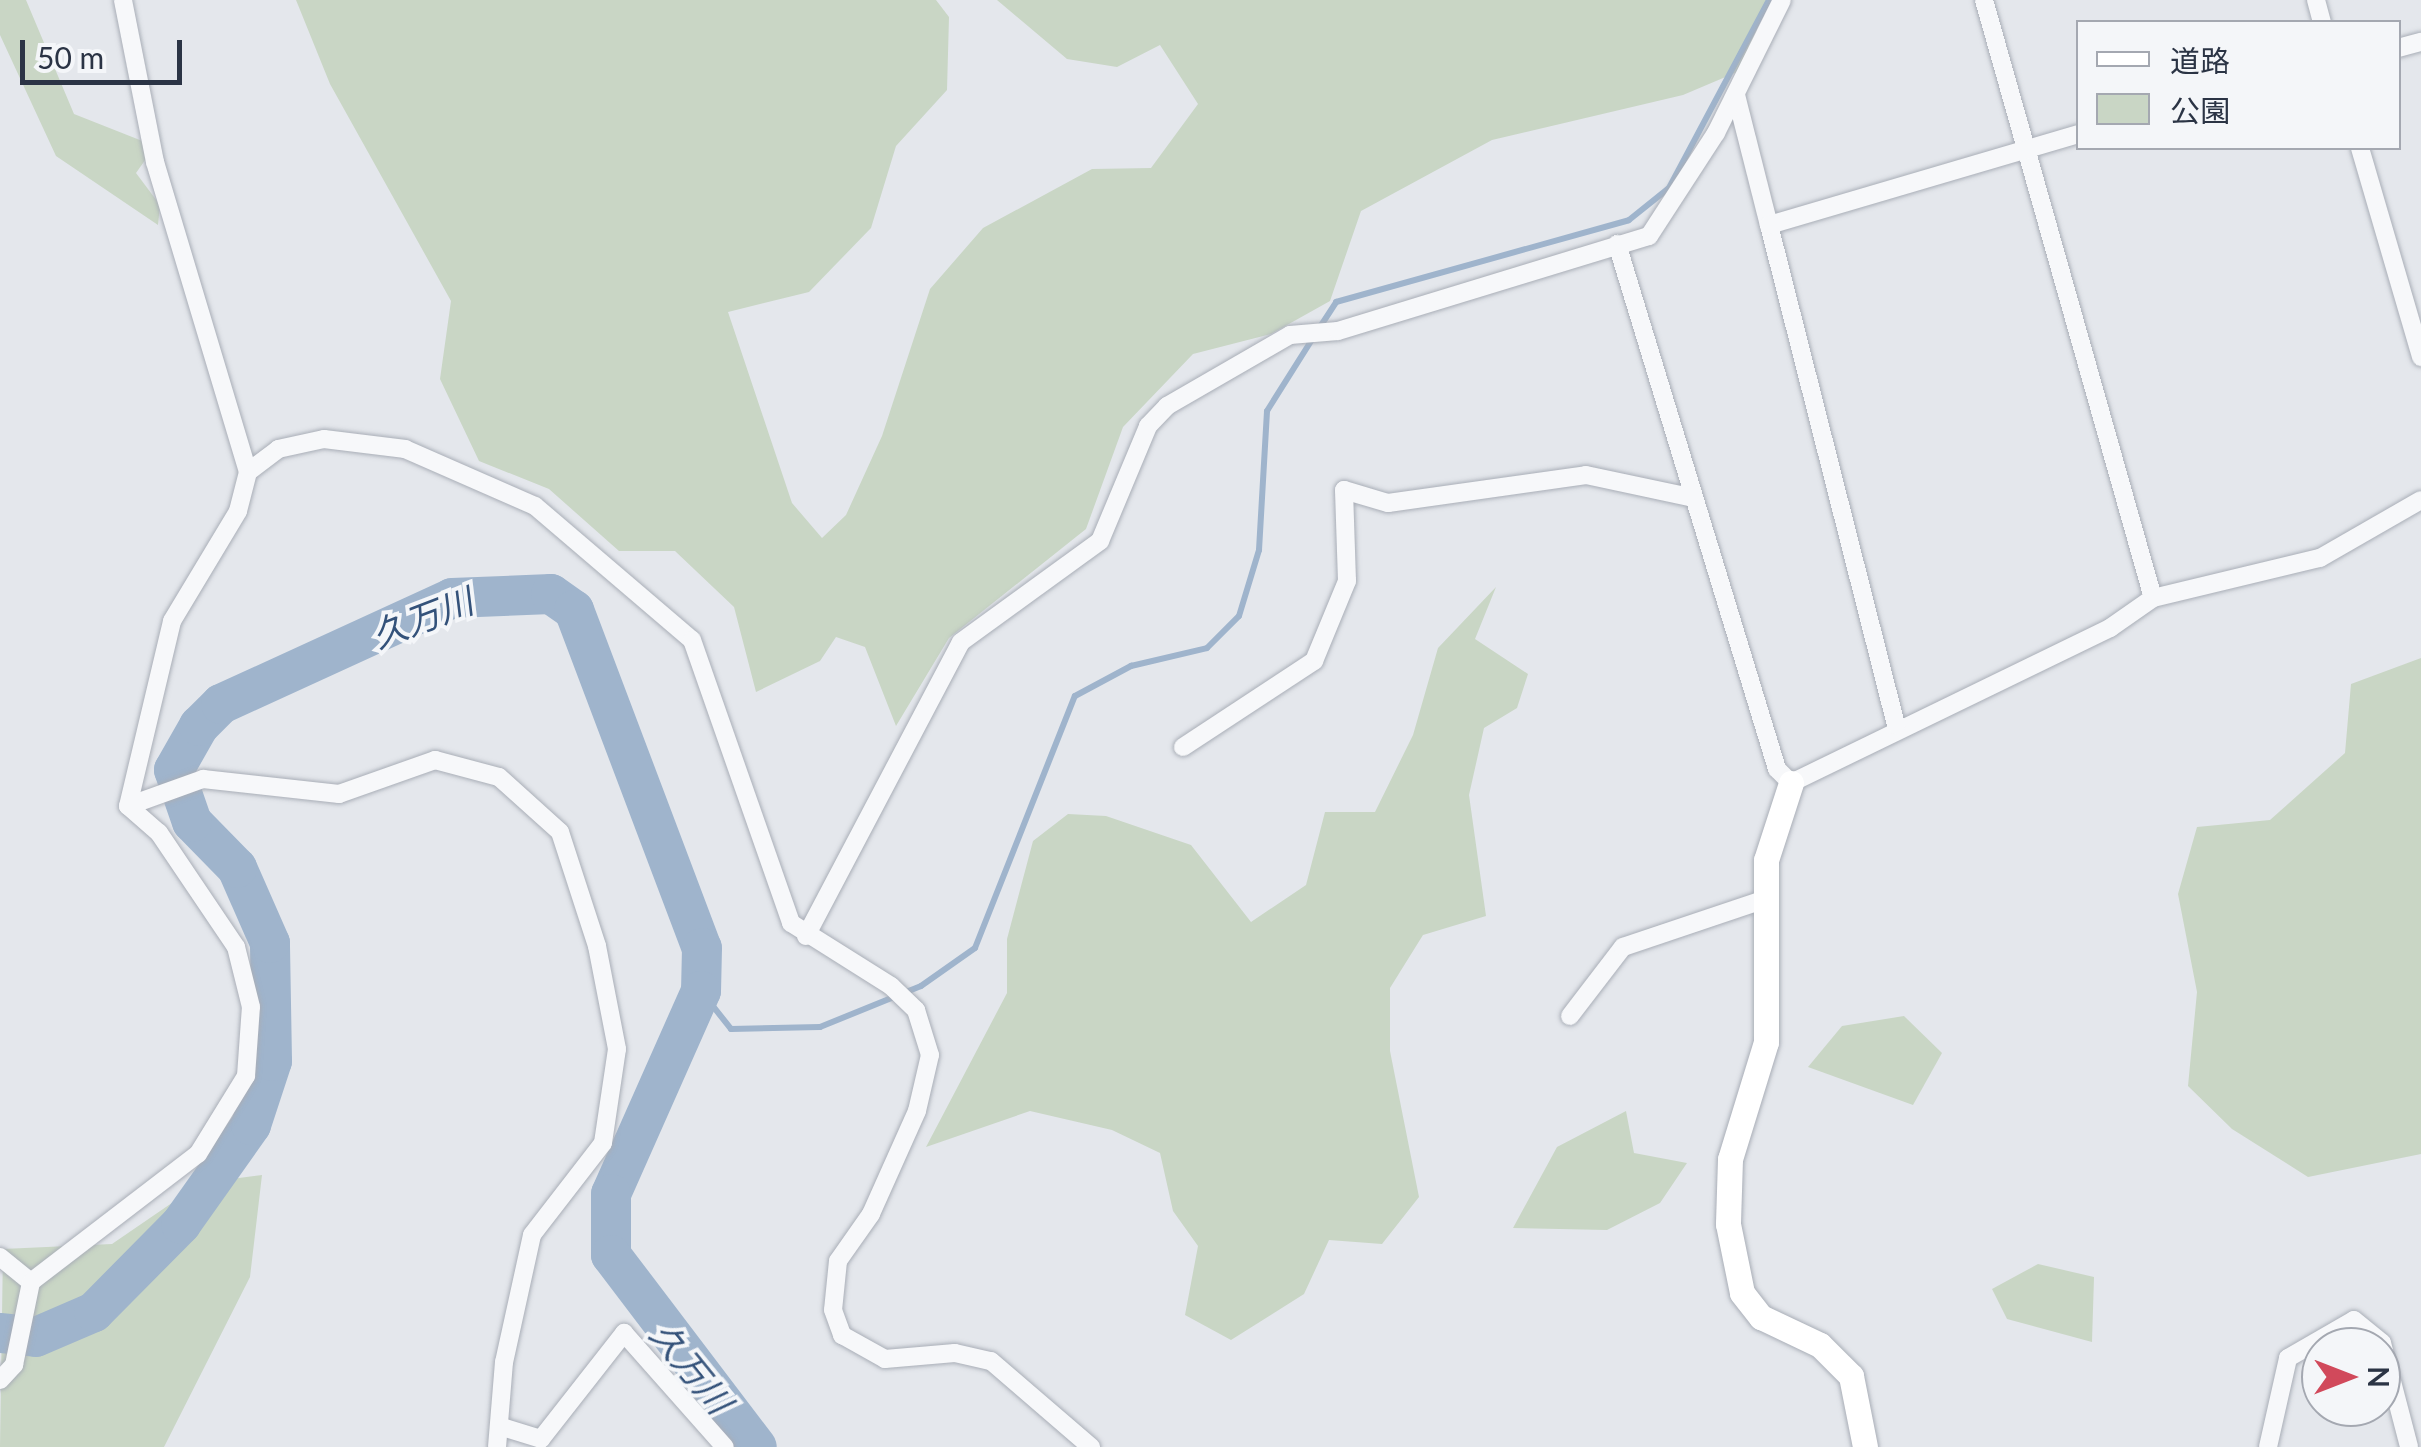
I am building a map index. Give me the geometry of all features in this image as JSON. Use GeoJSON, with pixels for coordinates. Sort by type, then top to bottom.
{"type":"FeatureCollection","features":[{"type":"Feature","properties":{"kind":"street"},"geometry":{"type":"LineString","coordinates":[[122,0],[154,162],[248,472],[238,512],[172,622],[128,806]]}},
{"type":"Feature","properties":{"kind":"street"},"geometry":{"type":"LineString","coordinates":[[806,936],[960,642],[1100,541],[1148,426],[1166,406],[1300,334],[1338,331],[1649,236],[1736,95],[1782,0]]}},
{"type":"Feature","properties":{"kind":"street"},"geometry":{"type":"LineString","coordinates":[[1984,0],[2153,598]]}},
{"type":"Feature","properties":{"kind":"street"},"geometry":{"type":"LineString","coordinates":[[1736,95],[1896,725]]}},
{"type":"Feature","properties":{"kind":"street"},"geometry":{"type":"LineString","coordinates":[[1769,225],[2076,135]]}},
{"type":"Feature","properties":{"kind":"street"},"geometry":{"type":"LineString","coordinates":[[2361,150],[2421,357]]}},
{"type":"Feature","properties":{"kind":"street"},"geometry":{"type":"LineString","coordinates":[[1617,244],[1776,769],[1791,784]]}},
{"type":"Feature","properties":{"kind":"street"},"geometry":{"type":"LineString","coordinates":[[248,472],[278,449],[371,439],[535,506],[610,565],[692,640],[791,923],[806,936],[891,986],[916,1010],[930,1054],[917,1111],[870,1214],[838,1260],[832,1310],[842,1335],[885,1359],[955,1353],[991,1361],[1091,1447]]}},
{"type":"Feature","properties":{"kind":"street"},"geometry":{"type":"LineString","coordinates":[[1183,747],[1314,661],[1347,581],[1344,490],[1388,503],[1586,476],[1694,498]]}},
{"type":"Feature","properties":{"kind":"street"},"geometry":{"type":"LineString","coordinates":[[1865,1447],[1851,1376],[1820,1345],[1762,1317],[1742,1293],[1728,1224],[1730,1159],[1766,1042],[1766,860],[1791,784],[1896,725],[2110,628],[2153,598],[2320,558],[2421,500]]}},
{"type":"Feature","properties":{"kind":"street"},"geometry":{"type":"LineString","coordinates":[[128,806],[149,795],[203,779],[339,794],[435,760],[499,776],[560,832],[597,946],[617,1050],[603,1143],[532,1235],[498,1447]]}},
{"type":"Feature","properties":{"kind":"street"},"geometry":{"type":"LineString","coordinates":[[0,1380],[14,1365],[20,1303],[31,1282],[198,1154],[246,1076],[251,1007],[236,948],[159,834],[128,806]]}},
{"type":"Feature","properties":{"kind":"street"},"geometry":{"type":"LineString","coordinates":[[1570,1016],[1624,948],[1766,898]]}},
{"type":"Feature","properties":{"kind":"street"},"geometry":{"type":"LineString","coordinates":[[0,1257],[31,1282]]}},
{"type":"Feature","properties":{"kind":"street"},"geometry":{"type":"LineString","coordinates":[[2268,1447],[2288,1358],[2354,1320],[2382,1343],[2409,1447]]}},
{"type":"Feature","properties":{"kind":"street"},"geometry":{"type":"LineString","coordinates":[[499,1426],[540,1439],[624,1333],[725,1447]]}},
{"type":"Feature","properties":{"kind":"green space"},"geometry":{"type":"Polygon","coordinates":[[[0,0],[26,0],[74,114],[155,146],[136,173],[160,205],[158,225],[56,156],[0,35],[0,0]]]}},
{"type":"Feature","properties":{"kind":"green space"},"geometry":{"type":"Polygon","coordinates":[[[296,0],[936,0],[949,17],[947,90],[896,146],[871,228],[809,292],[728,312],[792,503],[822,538],[846,515],[882,436],[930,289],[983,228],[1092,169],[1151,168],[1198,104],[1160,45],[1117,67],[1067,59],[997,0],[1768,0],[1742,70],[1683,95],[1492,140],[1361,211],[1330,301],[1271,334],[1193,354],[1123,427],[1086,529],[949,638],[896,726],[865,647],[836,637],[820,661],[756,692],[734,607],[675,551],[619,551],[549,489],[479,461],[440,379],[451,301],[330,84],[296,0]]]}},
{"type":"Feature","properties":{"kind":"green space"},"geometry":{"type":"Polygon","coordinates":[[[1496,587],[1475,639],[1528,674],[1517,708],[1484,728],[1469,795],[1486,916],[1423,935],[1390,988],[1390,1051],[1419,1197],[1382,1244],[1329,1240],[1304,1294],[1231,1340],[1185,1315],[1198,1246],[1173,1211],[1160,1153],[1112,1130],[1030,1111],[926,1147],[1007,993],[1007,939],[1033,841],[1068,814],[1106,816],[1191,845],[1251,922],[1306,885],[1325,812],[1375,812],[1413,735],[1438,648],[1496,587]]]}},
{"type":"Feature","properties":{"kind":"green space"},"geometry":{"type":"Polygon","coordinates":[[[2421,658],[2421,1154],[2308,1177],[2232,1129],[2188,1086],[2197,992],[2178,894],[2197,827],[2270,820],[2345,753],[2351,684],[2421,658]]]}},
{"type":"Feature","properties":{"kind":"green space"},"geometry":{"type":"Polygon","coordinates":[[[1904,1016],[1942,1053],[1913,1105],[1808,1067],[1842,1026],[1904,1016]]]}},
{"type":"Feature","properties":{"kind":"green space"},"geometry":{"type":"Polygon","coordinates":[[[1626,1111],[1634,1153],[1687,1163],[1660,1203],[1607,1230],[1513,1228],[1557,1147],[1626,1111]]]}},
{"type":"Feature","properties":{"kind":"green space"},"geometry":{"type":"Polygon","coordinates":[[[262,1175],[250,1277],[164,1447],[0,1447],[3,1249],[112,1244],[201,1183],[262,1175]]]}},
{"type":"Feature","properties":{"kind":"green space"},"geometry":{"type":"Polygon","coordinates":[[[2038,1264],[2094,1277],[2092,1342],[2007,1319],[1992,1289],[2038,1264]]]}},
{"type":"Feature","properties":{"kind":"waterway"},"geometry":{"type":"LineString","coordinates":[[1320,327],[1336,302],[1629,220],[1669,188],[1769,0]]}},
{"type":"Feature","properties":{"kind":"waterway"},"geometry":{"type":"LineString","coordinates":[[701,991],[731,1029],[820,1027],[921,986],[975,948],[1075,696],[1131,666],[1207,648],[1239,616],[1259,550],[1267,411],[1313,338]]}},
{"type":"Feature","properties":{"kind":"waterway","name":"久万川"},"geometry":{"type":"LineString","coordinates":[[0,1333],[36,1337],[94,1312],[181,1224],[251,1125],[272,1061],[270,943],[237,868],[192,822],[174,770],[199,726],[221,704],[452,598],[551,594],[574,610],[702,948],[701,991],[611,1194],[611,1255],[757,1447]]}}]}
